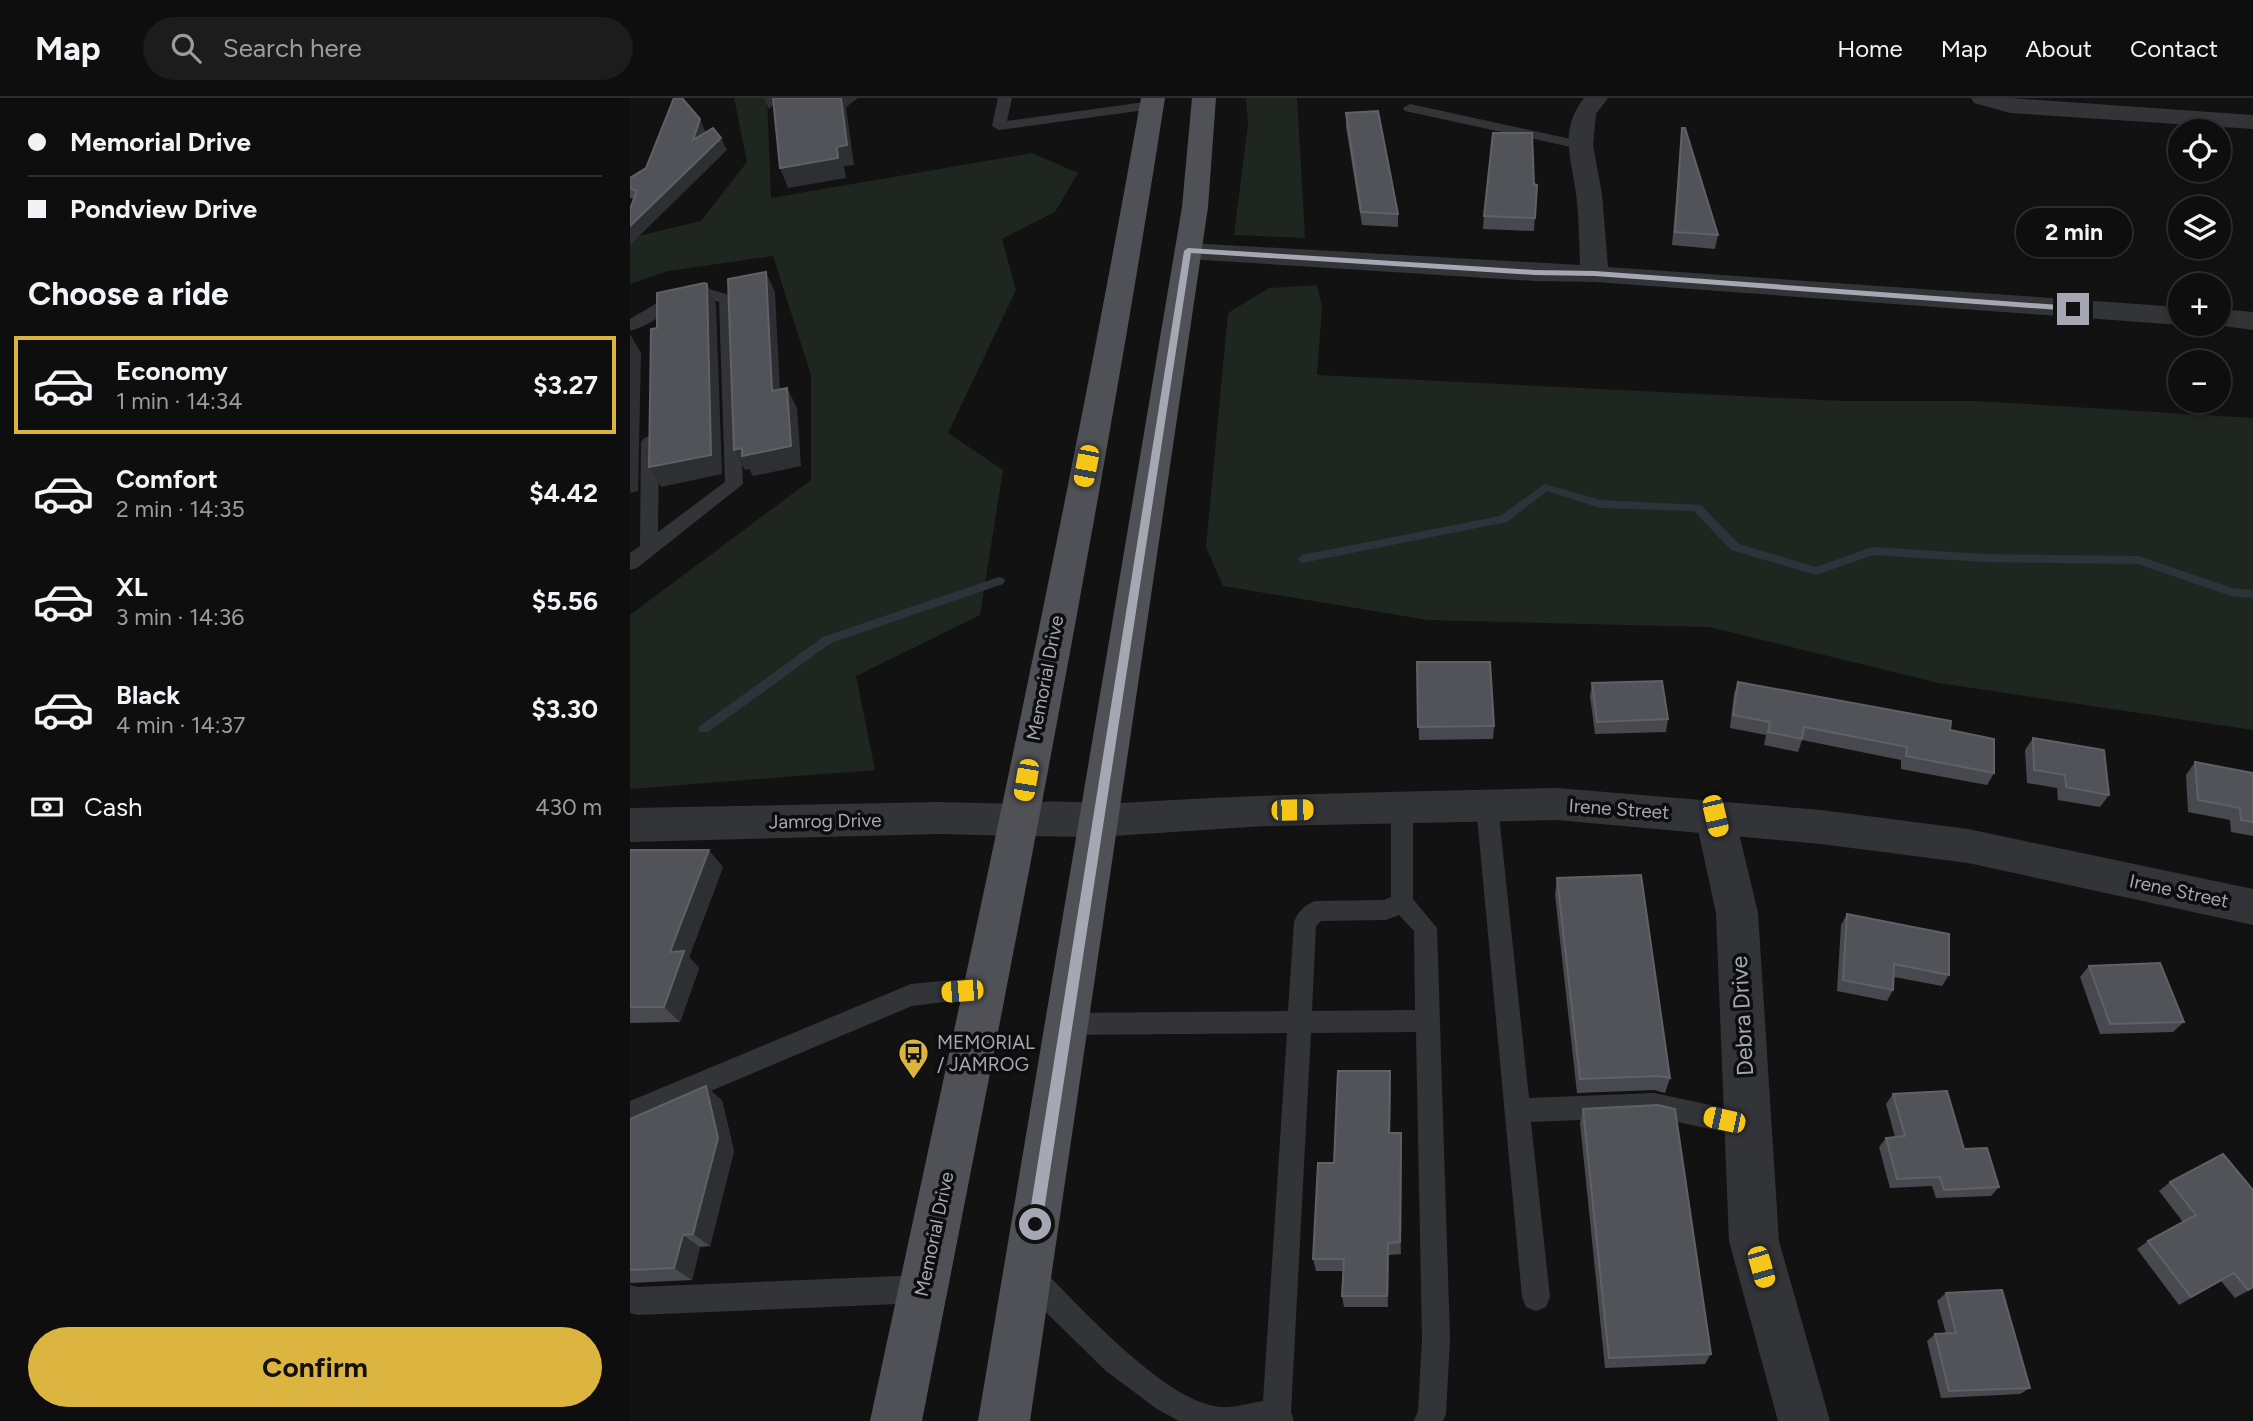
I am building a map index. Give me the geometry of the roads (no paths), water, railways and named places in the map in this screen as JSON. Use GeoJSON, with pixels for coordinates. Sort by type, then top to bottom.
{"type":"FeatureCollection","features":[{"type":"Feature","properties":{"kind":"main road"},"geometry":{"type":"LineString","coordinates":[[1004,1421],[1188,251],[1196,195],[1204,98]]}},
{"type":"Feature","properties":{"kind":"main road","name":"Memorial Drive"},"geometry":{"type":"LineString","coordinates":[[896,1421],[1019,821],[1125,268],[1152,102]]}},
{"type":"Feature","properties":{"kind":"street"},"geometry":{"type":"LineString","coordinates":[[1595,274],[1589,194],[1580,145],[1584,114],[1596,98]]}},
{"type":"Feature","properties":{"kind":"street"},"geometry":{"type":"LineString","coordinates":[[1983,98],[2010,106],[2253,122]]}},
{"type":"Feature","properties":{"kind":"street"},"geometry":{"type":"LineString","coordinates":[[1188,251],[1535,273],[1595,274],[2168,315]]}},
{"type":"Feature","properties":{"kind":"street"},"geometry":{"type":"LineString","coordinates":[[2231,319],[2253,321]]}},
{"type":"Feature","properties":{"kind":"street","name":"Irene Street"},"geometry":{"type":"LineString","coordinates":[[1019,821],[1098,821],[1264,810],[1557,804],[1715,816],[1968,846],[2253,907]]}},
{"type":"Feature","properties":{"kind":"street","name":"Debra Drive"},"geometry":{"type":"LineString","coordinates":[[1715,816],[1737,913],[1754,1241],[1804,1421]]}},
{"type":"Feature","properties":{"kind":"street","name":"Jamrog Drive"},"geometry":{"type":"LineString","coordinates":[[630,825],[939,818],[1019,821]]}},
{"type":"Feature","properties":{"kind":"lane"},"geometry":{"type":"LineString","coordinates":[[1005,98],[999,126],[1152,102]]}},
{"type":"Feature","properties":{"kind":"lane"},"geometry":{"type":"LineString","coordinates":[[1410,108],[1580,145]]}},
{"type":"Feature","properties":{"kind":"lane"},"geometry":{"type":"LineString","coordinates":[[630,326],[652,320],[674,299],[706,293],[727,299],[734,484],[630,563]]}},
{"type":"Feature","properties":{"kind":"lane"},"geometry":{"type":"LineString","coordinates":[[649,548],[650,424]]}},
{"type":"Feature","properties":{"kind":"lane"},"geometry":{"type":"LineString","coordinates":[[1487,806],[1536,1297]]}},
{"type":"Feature","properties":{"kind":"lane"},"geometry":{"type":"LineString","coordinates":[[1402,807],[1402,902],[1425,928],[1436,1339],[1432,1414],[1428,1421]]}},
{"type":"Feature","properties":{"kind":"lane"},"geometry":{"type":"LineString","coordinates":[[1027,1274],[1148,1387],[1182,1407],[1219,1421],[1278,1416],[1305,922],[1315,911],[1386,910],[1402,902]]}},
{"type":"Feature","properties":{"kind":"lane"},"geometry":{"type":"LineString","coordinates":[[630,1113],[911,995],[984,988]]}},
{"type":"Feature","properties":{"kind":"lane"},"geometry":{"type":"LineString","coordinates":[[1067,1024],[1428,1020]]}},
{"type":"Feature","properties":{"kind":"lane"},"geometry":{"type":"LineString","coordinates":[[1517,1110],[1654,1105],[1748,1125]]}},
{"type":"Feature","properties":{"kind":"lane"},"geometry":{"type":"LineString","coordinates":[[630,1299],[638,1301],[922,1289]]}},
{"type":"Feature","properties":{"kind":"waterway"},"geometry":{"type":"LineString","coordinates":[[1302,559],[1503,519],[1545,487],[1600,504],[1697,508],[1735,547],[1816,571],[1872,551],[1983,558],[2139,560],[2231,592],[2253,594]]}},
{"type":"Feature","properties":{"kind":"waterway"},"geometry":{"type":"LineString","coordinates":[[704,729],[827,640],[999,581]]}},
{"type":"Feature","properties":{"kind":"place","name":"MEMORIAL / JAMROG"},"geometry":{"type":"Point","coordinates":[914,1080]}}]}
